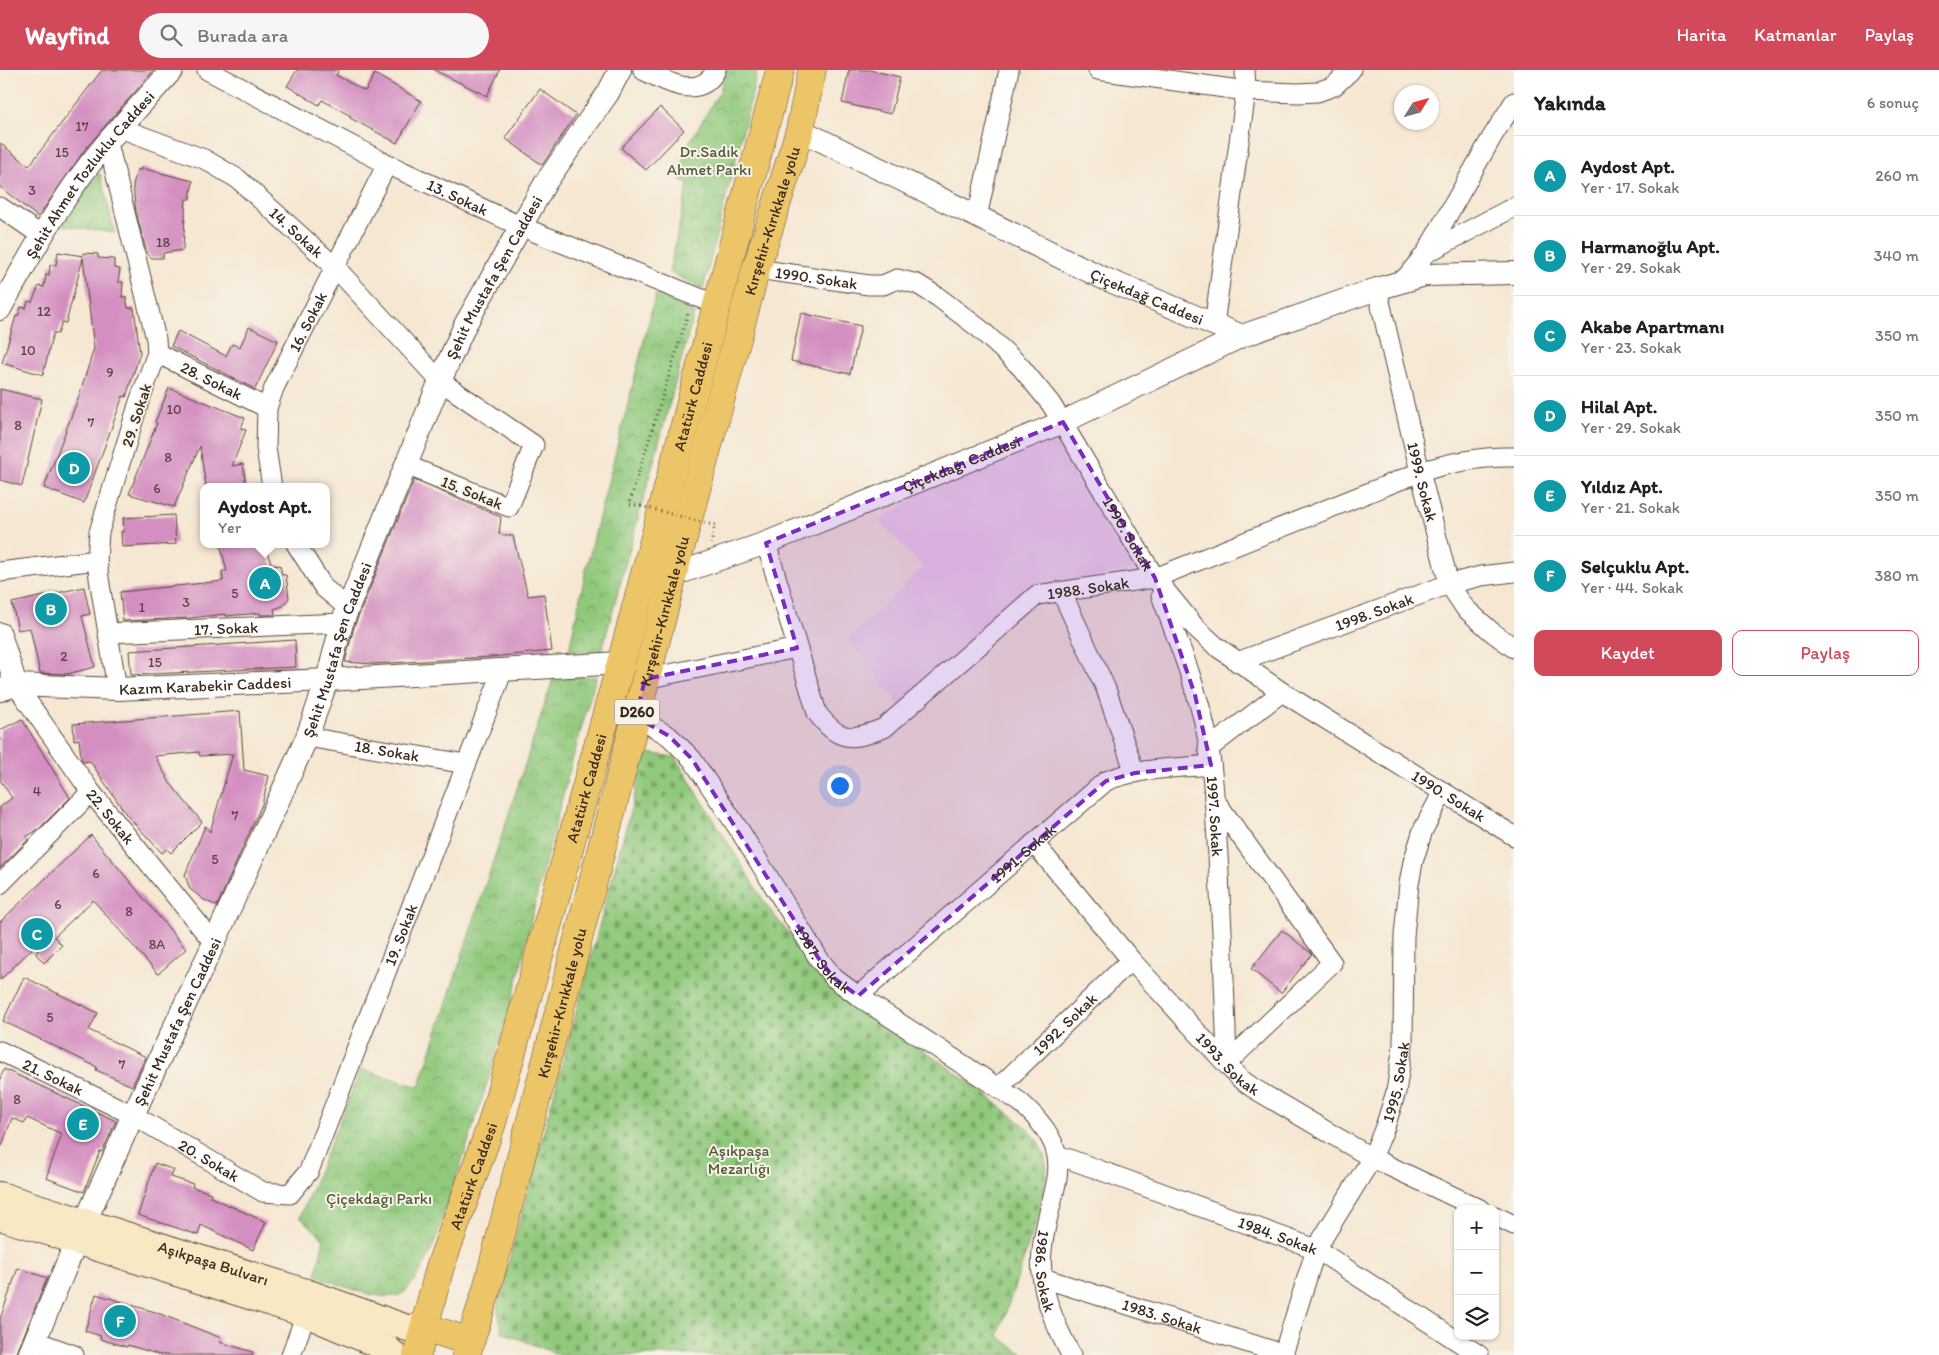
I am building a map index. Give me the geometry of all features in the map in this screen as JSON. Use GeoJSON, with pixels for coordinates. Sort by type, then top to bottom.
{"type":"FeatureCollection","features":[{"type":"Feature","properties":{"kind":"highway","name":"Atatürk Caddesi"},"geometry":{"type":"LineString","coordinates":[[418,1355],[440,1267],[492,1123],[622,663],[705,300],[780,70]]}},
{"type":"Feature","properties":{"kind":"highway","name":"Kırşehir-Kırıkkale yolu"},"geometry":{"type":"LineString","coordinates":[[468,1348],[486,1292],[672,575],[756,269],[800,130],[813,70]]}},
{"type":"Feature","properties":{"kind":"highway"},"geometry":{"type":"LineString","coordinates":[[425,1327],[468,1348]]}},
{"type":"Feature","properties":{"kind":"main road","name":"Aşıkpaşa Bulvarı"},"geometry":{"type":"LineString","coordinates":[[0,1195],[80,1232],[306,1314],[388,1349],[394,1355]]}},
{"type":"Feature","properties":{"kind":"main road","name":"Aşıkpaşa Bulvarı"},"geometry":{"type":"LineString","coordinates":[[0,1217],[80,1232],[306,1292],[407,1328],[425,1327]]}},
{"type":"Feature","properties":{"kind":"street","name":"Şehit Ahmet Tozluklu Caddesi"},"geometry":{"type":"LineString","coordinates":[[0,309],[73,186],[114,135],[172,70]]}},
{"type":"Feature","properties":{"kind":"street","name":"13. Sokak"},"geometry":{"type":"LineString","coordinates":[[206,70],[387,164],[522,227],[705,300]]}},
{"type":"Feature","properties":{"kind":"street","name":"Şehit Mustafa Şen Caddesi"},"geometry":{"type":"LineString","coordinates":[[32,1348],[80,1232],[307,737],[327,680],[345,615],[440,381],[465,325],[546,182],[608,93],[620,70]]}},
{"type":"Feature","properties":{"kind":"street"},"geometry":{"type":"LineString","coordinates":[[643,70],[660,79],[684,87],[696,88],[711,79],[716,70]]}},
{"type":"Feature","properties":{"kind":"street"},"geometry":{"type":"LineString","coordinates":[[977,217],[1009,70]]}},
{"type":"Feature","properties":{"kind":"street"},"geometry":{"type":"LineString","coordinates":[[1098,70],[1246,91],[1317,92],[1334,86],[1351,70]]}},
{"type":"Feature","properties":{"kind":"street"},"geometry":{"type":"LineString","coordinates":[[1214,325],[1246,91],[1245,70]]}},
{"type":"Feature","properties":{"kind":"street"},"geometry":{"type":"LineString","coordinates":[[1404,280],[1426,253],[1514,102]]}},
{"type":"Feature","properties":{"kind":"street","name":"Çiçekdağ Caddesi"},"geometry":{"type":"LineString","coordinates":[[800,130],[1103,278],[1242,336]]}},
{"type":"Feature","properties":{"kind":"street","name":"14. Sokak"},"geometry":{"type":"LineString","coordinates":[[114,135],[204,160],[238,179],[335,267],[440,381]]}},
{"type":"Feature","properties":{"kind":"street","name":"29. Sokak"},"geometry":{"type":"LineString","coordinates":[[114,135],[156,339],[156,353],[99,532],[97,560],[117,689]]}},
{"type":"Feature","properties":{"kind":"street","name":"16. Sokak"},"geometry":{"type":"LineString","coordinates":[[271,483],[266,448],[267,408],[274,388],[387,164]]}},
{"type":"Feature","properties":{"kind":"street"},"geometry":{"type":"LineString","coordinates":[[0,207],[42,236]]}},
{"type":"Feature","properties":{"kind":"street"},"geometry":{"type":"LineString","coordinates":[[1426,253],[1514,207]]}},
{"type":"Feature","properties":{"kind":"street","name":"1990. Sokak"},"geometry":{"type":"LineString","coordinates":[[756,269],[869,285],[883,285],[897,279],[917,284],[958,312],[1001,347],[1038,386],[1062,422],[1155,578],[1194,627],[1237,662],[1282,692],[1514,836]]}},
{"type":"Feature","properties":{"kind":"street"},"geometry":{"type":"LineString","coordinates":[[1242,336],[1404,280],[1425,275],[1514,273]]}},
{"type":"Feature","properties":{"kind":"street","name":"1999. Sokak"},"geometry":{"type":"LineString","coordinates":[[1377,289],[1420,472],[1449,584],[1465,608],[1492,632],[1514,648]]}},
{"type":"Feature","properties":{"kind":"street","name":"Çiçekdağı Caddesi"},"geometry":{"type":"LineString","coordinates":[[672,575],[766,543],[1062,422],[1242,336]]}},
{"type":"Feature","properties":{"kind":"street","name":"28. Sokak"},"geometry":{"type":"LineString","coordinates":[[156,353],[267,408]]}},
{"type":"Feature","properties":{"kind":"street","name":"15. Sokak"},"geometry":{"type":"LineString","coordinates":[[406,465],[509,508],[534,445],[440,381]]}},
{"type":"Feature","properties":{"kind":"street","name":"1988. Sokak"},"geometry":{"type":"LineString","coordinates":[[766,543],[817,713],[829,728],[845,737],[865,735],[884,728],[1037,595],[1062,593],[1155,578],[1420,472],[1449,463],[1498,456],[1514,457]]}},
{"type":"Feature","properties":{"kind":"street"},"geometry":{"type":"LineString","coordinates":[[299,548],[324,588],[345,615]]}},
{"type":"Feature","properties":{"kind":"street"},"geometry":{"type":"LineString","coordinates":[[0,572],[97,560]]}},
{"type":"Feature","properties":{"kind":"street","name":"1998. Sokak"},"geometry":{"type":"LineString","coordinates":[[1237,662],[1449,584],[1481,576],[1514,572]]}},
{"type":"Feature","properties":{"kind":"street","name":"1997. Sokak"},"geometry":{"type":"LineString","coordinates":[[1155,578],[1196,694],[1210,757],[1225,966],[1226,1063]]}},
{"type":"Feature","properties":{"kind":"street"},"geometry":{"type":"LineString","coordinates":[[1062,593],[1106,689],[1135,773]]}},
{"type":"Feature","properties":{"kind":"street","name":"17. Sokak"},"geometry":{"type":"LineString","coordinates":[[108,633],[345,615]]}},
{"type":"Feature","properties":{"kind":"street"},"geometry":{"type":"LineString","coordinates":[[0,634],[8,687]]}},
{"type":"Feature","properties":{"kind":"street"},"geometry":{"type":"LineString","coordinates":[[645,679],[797,648]]}},
{"type":"Feature","properties":{"kind":"street","name":"Kazım Karabekir Caddesi"},"geometry":{"type":"LineString","coordinates":[[8,687],[117,689],[327,680],[622,663]]}},
{"type":"Feature","properties":{"kind":"street","name":"19. Sokak"},"geometry":{"type":"LineString","coordinates":[[290,1194],[309,1171],[503,670]]}},
{"type":"Feature","properties":{"kind":"street","name":"22. Sokak"},"geometry":{"type":"LineString","coordinates":[[8,687],[214,942]]}},
{"type":"Feature","properties":{"kind":"street"},"geometry":{"type":"LineString","coordinates":[[1210,757],[1282,692]]}},
{"type":"Feature","properties":{"kind":"street","name":"1987. Sokak"},"geometry":{"type":"LineString","coordinates":[[636,717],[670,736],[692,759],[735,823],[819,959],[834,978],[858,996],[999,1087],[1032,1113],[1049,1132],[1058,1154]]}},
{"type":"Feature","properties":{"kind":"street","name":"18. Sokak"},"geometry":{"type":"LineString","coordinates":[[307,737],[466,764]]}},
{"type":"Feature","properties":{"kind":"street","name":"1991. Sokak"},"geometry":{"type":"LineString","coordinates":[[858,996],[1106,780],[1119,775],[1210,757]]}},
{"type":"Feature","properties":{"kind":"street"},"geometry":{"type":"LineString","coordinates":[[0,884],[91,792]]}},
{"type":"Feature","properties":{"kind":"street","name":"1995. Sokak"},"geometry":{"type":"LineString","coordinates":[[1283,1354],[1316,1249],[1372,1158],[1385,1127],[1396,1092],[1401,1054],[1404,936],[1413,862],[1423,830],[1443,792]]}},
{"type":"Feature","properties":{"kind":"street"},"geometry":{"type":"LineString","coordinates":[[1214,799],[1332,962],[1226,1063]]}},
{"type":"Feature","properties":{"kind":"street","name":"1993. Sokak"},"geometry":{"type":"LineString","coordinates":[[1034,843],[1131,960],[1239,1078],[1372,1158],[1472,1205]]}},
{"type":"Feature","properties":{"kind":"street","name":"1992. Sokak"},"geometry":{"type":"LineString","coordinates":[[999,1087],[1131,960]]}},
{"type":"Feature","properties":{"kind":"street","name":"21. Sokak"},"geometry":{"type":"LineString","coordinates":[[0,1051],[133,1115]]}},
{"type":"Feature","properties":{"kind":"street","name":"20. Sokak"},"geometry":{"type":"LineString","coordinates":[[133,1115],[263,1192],[290,1194]]}},
{"type":"Feature","properties":{"kind":"street","name":"1984. Sokak"},"geometry":{"type":"LineString","coordinates":[[1058,1154],[1316,1249],[1479,1355]]}},
{"type":"Feature","properties":{"kind":"street","name":"1986. Sokak"},"geometry":{"type":"LineString","coordinates":[[1058,1154],[1055,1191],[1042,1251],[1044,1294],[1071,1355]]}},
{"type":"Feature","properties":{"kind":"street"},"geometry":{"type":"LineString","coordinates":[[1499,1218],[1514,1224]]}},
{"type":"Feature","properties":{"kind":"street","name":"1983. Sokak"},"geometry":{"type":"LineString","coordinates":[[1043,1278],[1283,1354]]}},
{"type":"Feature","properties":{"kind":"street"},"geometry":{"type":"LineString","coordinates":[[291,1355],[306,1314]]}},
{"type":"Feature","properties":{"kind":"street"},"geometry":{"type":"LineString","coordinates":[[32,1348],[74,1355]]}},
{"type":"Feature","properties":{"kind":"path"},"geometry":{"type":"LineString","coordinates":[[705,300],[629,504],[706,523]]}},
{"type":"Feature","properties":{"kind":"highlighted area"},"geometry":{"type":"Polygon","coordinates":[[[1063,422],[1155,578],[1195,695],[1211,765],[1135,773],[1106,781],[858,996],[834,978],[819,959],[692,759],[669,736],[636,717],[645,679],[797,648],[766,543],[1063,422]]]}},
{"type":"Feature","properties":{"kind":"shaded area"},"geometry":{"type":"Polygon","coordinates":[[[1053,439],[1134,570],[1030,588],[899,705],[849,639],[923,567],[879,521],[925,491],[1053,439]]]}},
{"type":"Feature","properties":{"kind":"green space","name":"Dr.Sadık Ahmet Parkı"},"geometry":{"type":"Polygon","coordinates":[[[726,70],[758,70],[703,289],[669,272],[688,185],[679,178],[686,148],[720,91],[726,70]]]}},
{"type":"Feature","properties":{"kind":"green space"},"geometry":{"type":"Polygon","coordinates":[[[100,173],[115,233],[59,225],[100,173]]]}},
{"type":"Feature","properties":{"kind":"green space"},"geometry":{"type":"Polygon","coordinates":[[[656,293],[694,314],[601,654],[569,651],[586,569],[656,293]]]}},
{"type":"Feature","properties":{"kind":"green space","name":"Çiçekdağı Parkı"},"geometry":{"type":"Polygon","coordinates":[[[554,676],[596,677],[543,870],[512,1001],[484,1094],[441,1227],[431,1251],[417,1276],[407,1290],[399,1295],[380,1296],[357,1291],[316,1275],[324,1239],[300,1217],[361,1069],[419,1087],[554,676]]]}},
{"type":"Feature","properties":{"kind":"green space","name":"Aşıkpaşa Mezarlığı"},"geometry":{"type":"Polygon","coordinates":[[[646,753],[675,757],[767,906],[828,983],[976,1087],[1025,1126],[1037,1140],[1044,1154],[1047,1170],[1040,1210],[998,1336],[1024,1355],[559,1355],[502,1332],[497,1305],[646,753]]]}},
{"type":"Feature","properties":{"kind":"building"},"geometry":{"type":"Polygon","coordinates":[[[102,70],[154,70],[86,148],[38,217],[0,187],[0,143],[29,166],[102,70]]]}},
{"type":"Feature","properties":{"kind":"building"},"geometry":{"type":"Polygon","coordinates":[[[297,70],[339,70],[336,75],[365,91],[375,74],[421,101],[397,143],[350,118],[351,116],[322,100],[319,105],[287,86],[297,70]]]}},
{"type":"Feature","properties":{"kind":"building"},"geometry":{"type":"Polygon","coordinates":[[[434,70],[500,70],[487,96],[434,70]]]}},
{"type":"Feature","properties":{"kind":"building"},"geometry":{"type":"Polygon","coordinates":[[[849,70],[869,70],[900,77],[891,114],[842,103],[849,70]]]}},
{"type":"Feature","properties":{"kind":"building"},"geometry":{"type":"Polygon","coordinates":[[[540,89],[576,115],[542,165],[505,138],[540,89]]]}},
{"type":"Feature","properties":{"kind":"building"},"geometry":{"type":"Polygon","coordinates":[[[660,107],[684,130],[646,170],[621,148],[660,107]]]}},
{"type":"Feature","properties":{"kind":"building"},"geometry":{"type":"Polygon","coordinates":[[[141,168],[193,181],[190,199],[186,199],[183,250],[163,253],[163,258],[152,258],[147,254],[136,212],[133,185],[137,170],[141,170],[141,168]]]}},
{"type":"Feature","properties":{"kind":"building"},"geometry":{"type":"Polygon","coordinates":[[[58,252],[83,256],[83,253],[98,254],[98,258],[114,259],[114,268],[120,269],[118,282],[123,282],[122,297],[126,297],[128,308],[134,308],[140,353],[126,397],[123,396],[84,503],[44,488],[79,396],[94,348],[83,258],[66,323],[62,322],[58,334],[53,333],[43,375],[2,363],[16,316],[18,316],[21,307],[26,308],[28,301],[32,302],[39,286],[44,287],[46,274],[49,275],[50,265],[56,265],[58,252]]]}},
{"type":"Feature","properties":{"kind":"building"},"geometry":{"type":"Polygon","coordinates":[[[801,313],[861,326],[850,374],[791,361],[801,313]]]}},
{"type":"Feature","properties":{"kind":"building"},"geometry":{"type":"Polygon","coordinates":[[[249,327],[278,341],[255,389],[171,346],[178,331],[226,356],[232,344],[240,347],[249,327]]]}},
{"type":"Feature","properties":{"kind":"building"},"geometry":{"type":"Polygon","coordinates":[[[169,388],[245,418],[241,428],[246,430],[232,466],[243,464],[245,483],[205,483],[200,446],[174,507],[129,494],[157,423],[155,422],[169,388]]]}},
{"type":"Feature","properties":{"kind":"building"},"geometry":{"type":"Polygon","coordinates":[[[0,389],[42,399],[22,486],[0,480],[0,389]]]}},
{"type":"Feature","properties":{"kind":"building"},"geometry":{"type":"Polygon","coordinates":[[[414,480],[501,517],[499,534],[513,536],[528,596],[544,594],[552,651],[374,664],[345,662],[354,627],[414,480]]]}},
{"type":"Feature","properties":{"kind":"building"},"geometry":{"type":"Polygon","coordinates":[[[174,515],[176,544],[122,547],[121,532],[124,531],[123,518],[174,515]]]}},
{"type":"Feature","properties":{"kind":"building"},"geometry":{"type":"Polygon","coordinates":[[[221,548],[265,548],[272,566],[280,565],[282,575],[286,575],[289,598],[283,606],[274,609],[275,615],[260,615],[260,613],[226,616],[226,614],[123,621],[120,592],[223,581],[222,571],[227,571],[221,548]]]}},
{"type":"Feature","properties":{"kind":"building"},"geometry":{"type":"Polygon","coordinates":[[[84,587],[90,614],[82,616],[95,667],[67,674],[40,673],[30,628],[18,630],[12,603],[84,587]]]}},
{"type":"Feature","properties":{"kind":"building"},"geometry":{"type":"Polygon","coordinates":[[[295,640],[296,667],[131,675],[129,651],[295,640]]]}},
{"type":"Feature","properties":{"kind":"building"},"geometry":{"type":"Polygon","coordinates":[[[240,711],[244,770],[269,776],[262,804],[217,906],[204,900],[190,889],[185,875],[205,826],[210,832],[233,754],[200,756],[199,752],[155,756],[170,783],[202,822],[171,853],[167,849],[162,853],[126,814],[90,761],[83,762],[79,739],[74,740],[73,724],[240,711]]]}},
{"type":"Feature","properties":{"kind":"building"},"geometry":{"type":"Polygon","coordinates":[[[22,719],[70,798],[40,828],[26,837],[28,840],[0,868],[0,807],[12,798],[0,780],[0,730],[22,719]]]}},
{"type":"Feature","properties":{"kind":"building"},"geometry":{"type":"Polygon","coordinates":[[[91,835],[186,949],[158,974],[93,900],[54,937],[62,945],[44,963],[36,954],[44,937],[0,980],[0,922],[91,835]]]}},
{"type":"Feature","properties":{"kind":"building"},"geometry":{"type":"Polygon","coordinates":[[[1282,930],[1312,954],[1281,993],[1251,969],[1282,930]]]}},
{"type":"Feature","properties":{"kind":"building"},"geometry":{"type":"Polygon","coordinates":[[[24,977],[98,1013],[89,1030],[146,1057],[132,1086],[96,1070],[97,1067],[3,1021],[24,977]]]}},
{"type":"Feature","properties":{"kind":"building"},"geometry":{"type":"Polygon","coordinates":[[[4,1069],[116,1121],[102,1152],[100,1151],[84,1192],[46,1178],[62,1134],[27,1118],[24,1123],[12,1118],[2,1146],[0,1145],[0,1079],[4,1069]]]}},
{"type":"Feature","properties":{"kind":"building"},"geometry":{"type":"Polygon","coordinates":[[[155,1163],[174,1170],[171,1177],[193,1184],[192,1187],[211,1193],[210,1197],[266,1222],[253,1250],[201,1225],[198,1235],[138,1215],[155,1163]]]}},
{"type":"Feature","properties":{"kind":"building"},"geometry":{"type":"Polygon","coordinates":[[[18,1268],[47,1278],[16,1355],[0,1355],[0,1319],[18,1268]]]}},
{"type":"Feature","properties":{"kind":"building"},"geometry":{"type":"Polygon","coordinates":[[[96,1294],[155,1312],[221,1338],[219,1342],[253,1352],[252,1355],[160,1355],[100,1339],[101,1336],[85,1331],[96,1294]]]}},
{"type":"Feature","properties":{"kind":"place","name":"Hilal Apt."},"geometry":{"type":"Point","coordinates":[74,468]}},
{"type":"Feature","properties":{"kind":"place","name":"Aydost Apt."},"geometry":{"type":"Point","coordinates":[265,583]}},
{"type":"Feature","properties":{"kind":"place","name":"Harmanoğlu Apt."},"geometry":{"type":"Point","coordinates":[51,609]}},
{"type":"Feature","properties":{"kind":"place","name":"Akabe Apartmanı"},"geometry":{"type":"Point","coordinates":[37,934]}},
{"type":"Feature","properties":{"kind":"place","name":"Yıldız Apt."},"geometry":{"type":"Point","coordinates":[83,1124]}},
{"type":"Feature","properties":{"kind":"place","name":"Selçuklu Apt."},"geometry":{"type":"Point","coordinates":[120,1321]}}]}
